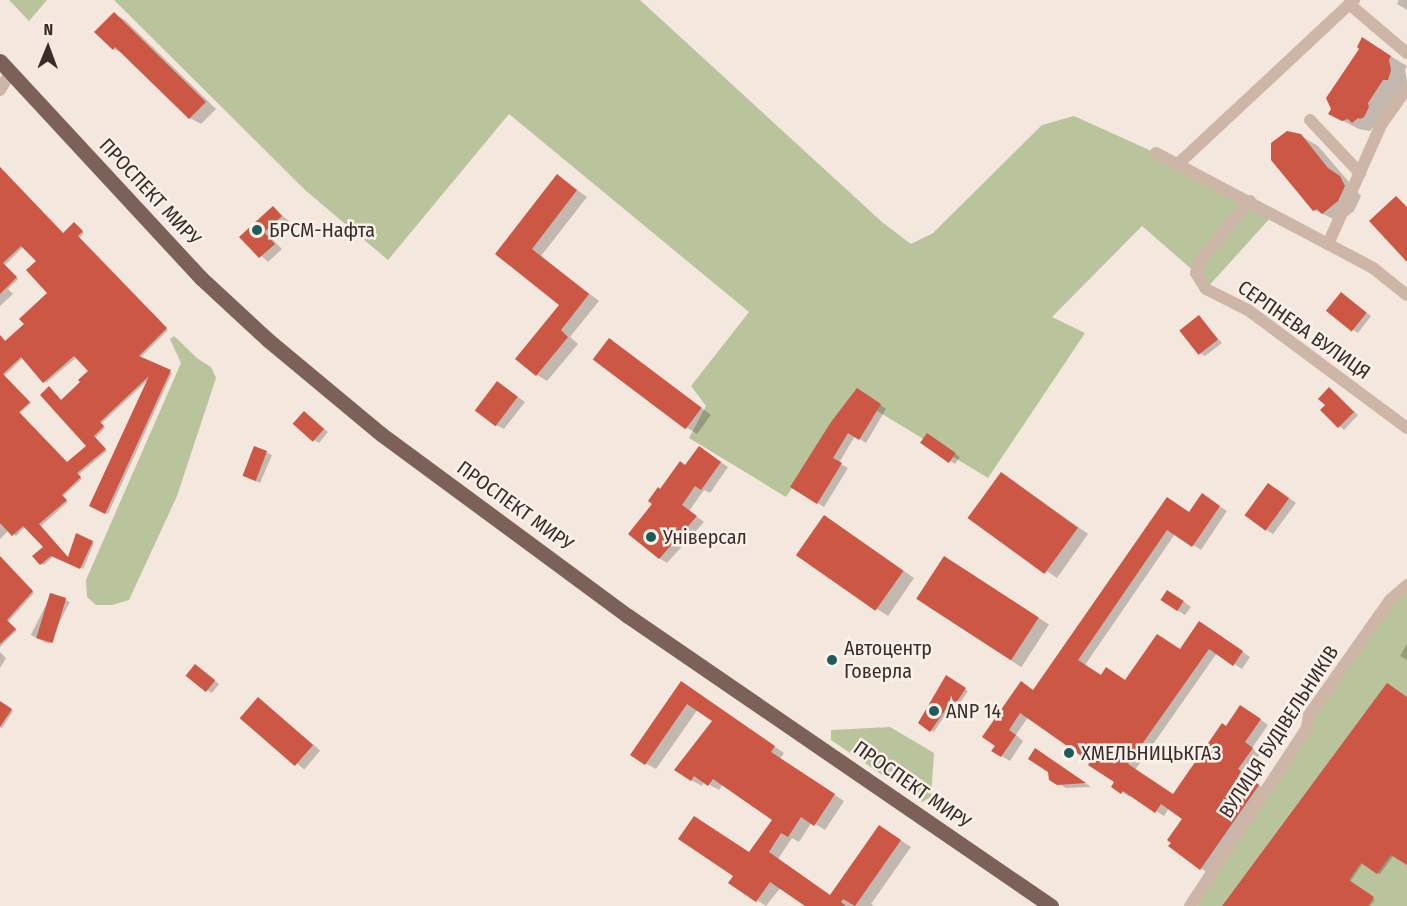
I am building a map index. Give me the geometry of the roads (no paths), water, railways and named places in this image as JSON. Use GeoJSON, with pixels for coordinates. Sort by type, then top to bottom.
{"type":"FeatureCollection","features":[{"type":"Feature","properties":{"kind":"main road","name":"ПРОСПЕКТ МИРУ"},"geometry":{"type":"LineString","coordinates":[[0,61],[201,278],[268,340],[381,434],[628,616],[1051,906]]}},
{"type":"Feature","properties":{"kind":"street"},"geometry":{"type":"LineString","coordinates":[[1178,164],[1351,2],[1407,53]]}},
{"type":"Feature","properties":{"kind":"street"},"geometry":{"type":"LineString","coordinates":[[0,90],[10,73]]}},
{"type":"Feature","properties":{"kind":"street"},"geometry":{"type":"LineString","coordinates":[[1328,244],[1381,125],[1407,88]]}},
{"type":"Feature","properties":{"kind":"street"},"geometry":{"type":"LineString","coordinates":[[1310,120],[1360,172]]}},
{"type":"Feature","properties":{"kind":"street"},"geometry":{"type":"LineString","coordinates":[[1156,153],[1373,268],[1407,295]]}},
{"type":"Feature","properties":{"kind":"street","name":"СЕРПНЕВА ВУЛИЦЯ"},"geometry":{"type":"LineString","coordinates":[[1250,201],[1202,258],[1196,273],[1206,288],[1248,310],[1407,428]]}},
{"type":"Feature","properties":{"kind":"street","name":"ВУЛИЦЯ БУДІВЕЛЬНИКІВ"},"geometry":{"type":"LineString","coordinates":[[1190,906],[1307,728],[1309,715],[1390,600],[1407,585]]}},
{"type":"Feature","properties":{"kind":"place","name":"БРСМ-Нафта"},"geometry":{"type":"Point","coordinates":[257,230]}},
{"type":"Feature","properties":{"kind":"place","name":"Універсал"},"geometry":{"type":"Point","coordinates":[651,537]}},
{"type":"Feature","properties":{"kind":"place","name":"Автоцентр Говерла"},"geometry":{"type":"Point","coordinates":[832,660]}},
{"type":"Feature","properties":{"kind":"place","name":"ANP 14"},"geometry":{"type":"Point","coordinates":[934,711]}},
{"type":"Feature","properties":{"kind":"place","name":"ХМЕЛЬНИЦЬКГАЗ"},"geometry":{"type":"Point","coordinates":[1069,753]}}]}
